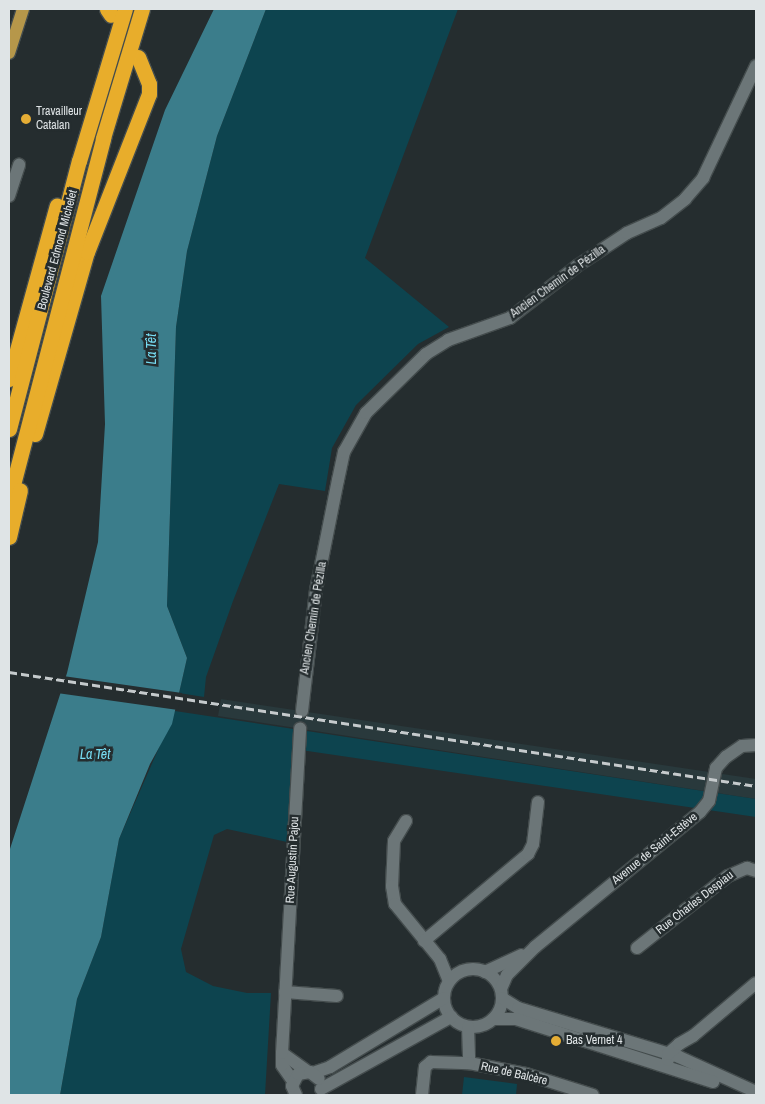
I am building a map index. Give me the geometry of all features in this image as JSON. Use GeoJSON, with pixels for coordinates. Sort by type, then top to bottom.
{"type":"FeatureCollection","features":[{"type":"Feature","properties":{"kind":"highway","name":"Boulevard Edmond Michelet"},"geometry":{"type":"LineString","coordinates":[[9,429],[79,161],[125,9]]}},
{"type":"Feature","properties":{"kind":"highway","name":"Boulevard Edmond Michelet"},"geometry":{"type":"LineString","coordinates":[[9,500],[78,235],[142,9]]}},
{"type":"Feature","properties":{"kind":"highway"},"geometry":{"type":"LineString","coordinates":[[9,537],[26,465],[87,252],[149,94],[149,84],[138,57]]}},
{"type":"Feature","properties":{"kind":"highway"},"geometry":{"type":"LineString","coordinates":[[9,379],[60,194],[79,161]]}},
{"type":"Feature","properties":{"kind":"highway"},"geometry":{"type":"LineString","coordinates":[[78,235],[87,252]]}},
{"type":"Feature","properties":{"kind":"main road"},"geometry":{"type":"LineString","coordinates":[[9,52],[21,9]]}},
{"type":"Feature","properties":{"kind":"street","name":"Ancien Chemin de Pézilla"},"geometry":{"type":"LineString","coordinates":[[302,711],[316,590],[344,452],[366,413],[426,354],[448,340],[510,318],[577,266],[627,234],[661,218],[685,199],[702,178],[756,66]]}},
{"type":"Feature","properties":{"kind":"street"},"geometry":{"type":"LineString","coordinates":[[9,196],[19,165]]}},
{"type":"Feature","properties":{"kind":"street","name":"Rue Augustin Pajou"},"geometry":{"type":"LineString","coordinates":[[282,1053],[300,728]]}},
{"type":"Feature","properties":{"kind":"street","name":"Avenue de Saint-Estève"},"geometry":{"type":"LineString","coordinates":[[501,994],[507,975],[535,947],[700,812],[708,801],[716,768],[742,746],[756,744]]}},
{"type":"Feature","properties":{"kind":"street"},"geometry":{"type":"LineString","coordinates":[[424,941],[528,854],[534,844],[538,802]]}},
{"type":"Feature","properties":{"kind":"street"},"geometry":{"type":"LineString","coordinates":[[406,821],[394,842],[392,886],[394,904],[440,960],[449,981]]}},
{"type":"Feature","properties":{"kind":"street","name":"Rue Charles Despiau"},"geometry":{"type":"LineString","coordinates":[[637,948],[728,876],[747,868],[756,871]]}},
{"type":"Feature","properties":{"kind":"street","name":"Avenue de Saint-Estève"},"geometry":{"type":"LineString","coordinates":[[485,972],[535,947]]}},
{"type":"Feature","properties":{"kind":"street"},"geometry":{"type":"LineString","coordinates":[[440,960],[464,970],[485,972],[501,994],[518,1008],[671,1059],[756,1092]]}},
{"type":"Feature","properties":{"kind":"street"},"geometry":{"type":"LineString","coordinates":[[464,970],[449,981],[444,998],[451,1017],[468,1026],[486,1024],[493,1018],[501,994]]}},
{"type":"Feature","properties":{"kind":"street"},"geometry":{"type":"LineString","coordinates":[[671,1059],[693,1036],[756,983]]}},
{"type":"Feature","properties":{"kind":"street"},"geometry":{"type":"LineString","coordinates":[[285,992],[337,996]]}},
{"type":"Feature","properties":{"kind":"street"},"geometry":{"type":"LineString","coordinates":[[292,1090],[298,1074],[330,1067],[444,998]]}},
{"type":"Feature","properties":{"kind":"street"},"geometry":{"type":"LineString","coordinates":[[319,1093],[451,1017]]}},
{"type":"Feature","properties":{"kind":"street"},"geometry":{"type":"LineString","coordinates":[[493,1018],[516,1019],[671,1059],[745,1095]]}},
{"type":"Feature","properties":{"kind":"street","name":"Rue de Balcère"},"geometry":{"type":"LineString","coordinates":[[468,1026],[469,1063],[526,1074],[565,1091],[594,1095]]}},
{"type":"Feature","properties":{"kind":"street"},"geometry":{"type":"LineString","coordinates":[[282,1053],[320,1080],[319,1093]]}},
{"type":"Feature","properties":{"kind":"street"},"geometry":{"type":"LineString","coordinates":[[282,1053],[282,1065],[292,1090]]}},
{"type":"Feature","properties":{"kind":"street"},"geometry":{"type":"LineString","coordinates":[[422,1095],[425,1067],[431,1062],[469,1063]]}},
{"type":"Feature","properties":{"kind":"shaded area"},"geometry":{"type":"Polygon","coordinates":[[[266,9],[458,9],[365,258],[449,327],[418,344],[356,405],[332,448],[325,491],[279,484],[233,601],[206,677],[204,697],[179,693],[187,658],[167,606],[176,327],[187,251],[217,136],[266,9]]]}},
{"type":"Feature","properties":{"kind":"shaded area"},"geometry":{"type":"Polygon","coordinates":[[[221,699],[756,779],[756,799],[218,716],[221,699]]]}},
{"type":"Feature","properties":{"kind":"shaded area"},"geometry":{"type":"Polygon","coordinates":[[[175,711],[756,799],[756,817],[294,749],[287,842],[227,829],[214,835],[181,949],[186,972],[213,986],[247,993],[271,993],[265,1095],[60,1095],[77,999],[101,937],[119,839],[175,711]]]}},
{"type":"Feature","properties":{"kind":"shaded area"},"geometry":{"type":"Polygon","coordinates":[[[464,1077],[517,1084],[516,1095],[462,1095],[464,1077]]]}},
{"type":"Feature","properties":{"kind":"water","name":"La Têt"},"geometry":{"type":"Polygon","coordinates":[[[214,9],[266,9],[217,136],[187,251],[176,327],[167,606],[187,658],[172,724],[150,764],[119,839],[101,937],[77,999],[60,1095],[9,1095],[9,852],[67,673],[98,542],[105,424],[101,296],[165,110],[214,9]]]}},
{"type":"Feature","properties":{"kind":"pier"},"geometry":{"type":"Polygon","coordinates":[[[63,676],[182,693],[178,710],[57,693],[63,676]]]}},
{"type":"Feature","properties":{"kind":"railway"},"geometry":{"type":"LineString","coordinates":[[9,672],[756,786]]}},
{"type":"Feature","properties":{"kind":"place","name":"Travailleur Catalan"},"geometry":{"type":"Point","coordinates":[26,119]}},
{"type":"Feature","properties":{"kind":"place","name":"Bas Vernet 4"},"geometry":{"type":"Point","coordinates":[556,1041]}}]}
